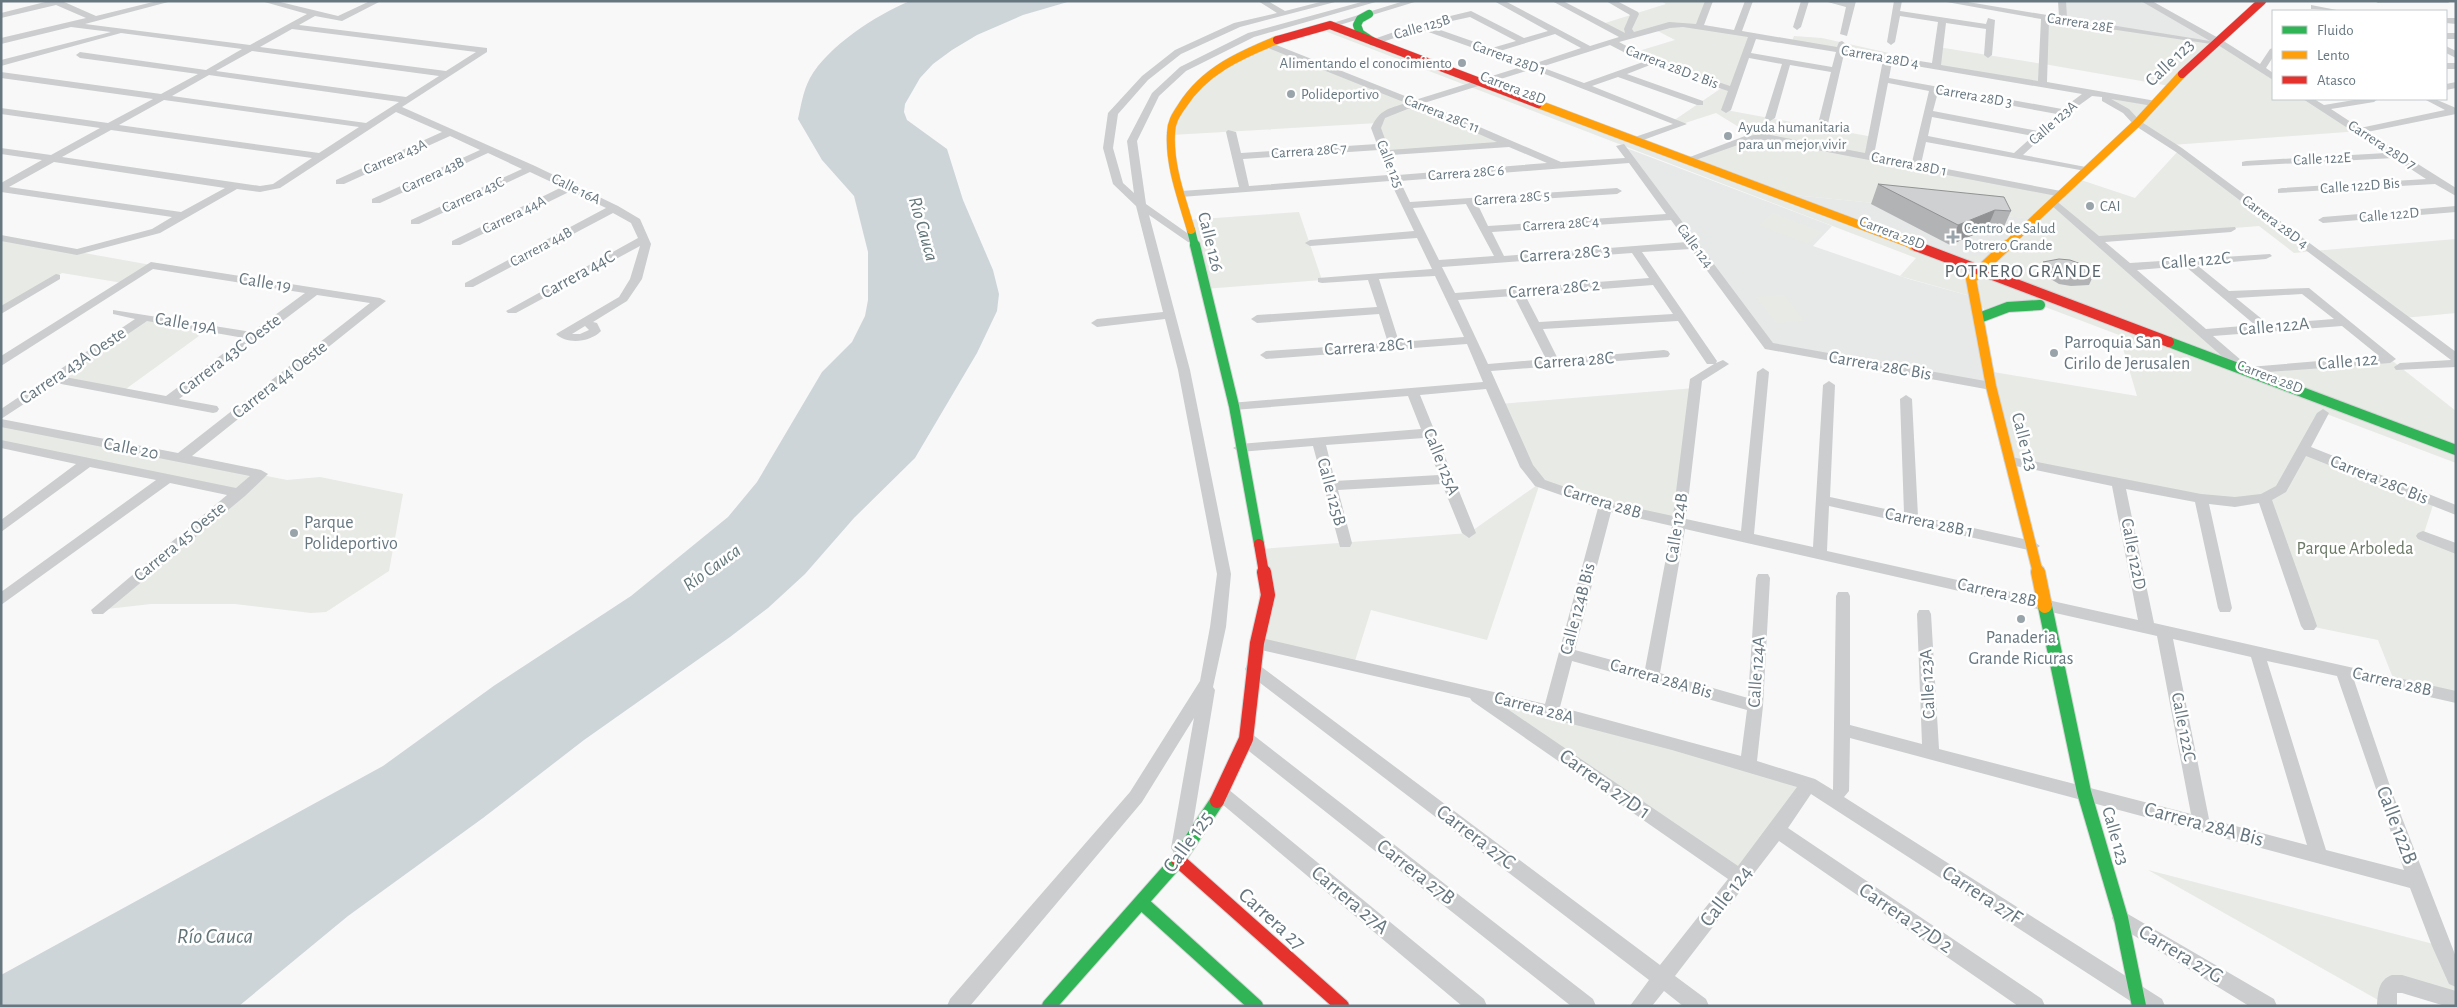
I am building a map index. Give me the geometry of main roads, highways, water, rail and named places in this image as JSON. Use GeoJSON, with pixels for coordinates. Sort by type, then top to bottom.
{"type":"FeatureCollection","features":[{"type":"Feature","properties":{"kind":"water","name":"Río Cauca"},"geometry":{"type":"Polygon","coordinates":[[[910,1],[1071,1],[1023,15],[977,35],[952,50],[933,64],[920,78],[905,104],[904,112],[907,120],[947,149],[963,200],[993,270],[999,294],[997,311],[977,353],[915,458],[854,518],[805,574],[768,608],[584,740],[483,818],[348,916],[239,1006],[1,1006],[1,975],[383,766],[495,685],[631,596],[728,517],[757,482],[822,372],[852,342],[865,316],[868,300],[868,252],[854,196],[822,160],[798,119],[802,98],[810,78],[828,54],[868,23],[910,1]]]}},
{"type":"Feature","properties":{"kind":"place","name":"Alimentando el conocimiento"},"geometry":{"type":"Point","coordinates":[1462,63]}},
{"type":"Feature","properties":{"kind":"place","name":"Polideportivo"},"geometry":{"type":"Point","coordinates":[1291,94]}},
{"type":"Feature","properties":{"kind":"place","name":"Ayuda humanitaria para un mejor vivir"},"geometry":{"type":"Point","coordinates":[1728,136]}},
{"type":"Feature","properties":{"kind":"place","name":"CAI"},"geometry":{"type":"Point","coordinates":[2090,206]}},
{"type":"Feature","properties":{"kind":"place","name":"Centro de Salud Potrero Grande"},"geometry":{"type":"Point","coordinates":[1953,237]}},
{"type":"Feature","properties":{"kind":"place","name":"Parroquia San Cirilo de Jerusalen"},"geometry":{"type":"Point","coordinates":[2054,353]}},
{"type":"Feature","properties":{"kind":"place","name":"Parque Polideportivo"},"geometry":{"type":"Point","coordinates":[294,533]}},
{"type":"Feature","properties":{"kind":"place","name":"Panaderia Grande Ricuras"},"geometry":{"type":"Point","coordinates":[2021,619]}},
{"type":"Feature","properties":{"kind":"district","name":"POTRERO GRANDE"},"geometry":{"type":"Point","coordinates":[2023,271]}},
{"type":"Feature","properties":{"kind":"park label","name":"Parque Arboleda"},"geometry":{"type":"Point","coordinates":[2355,549]}}]}
